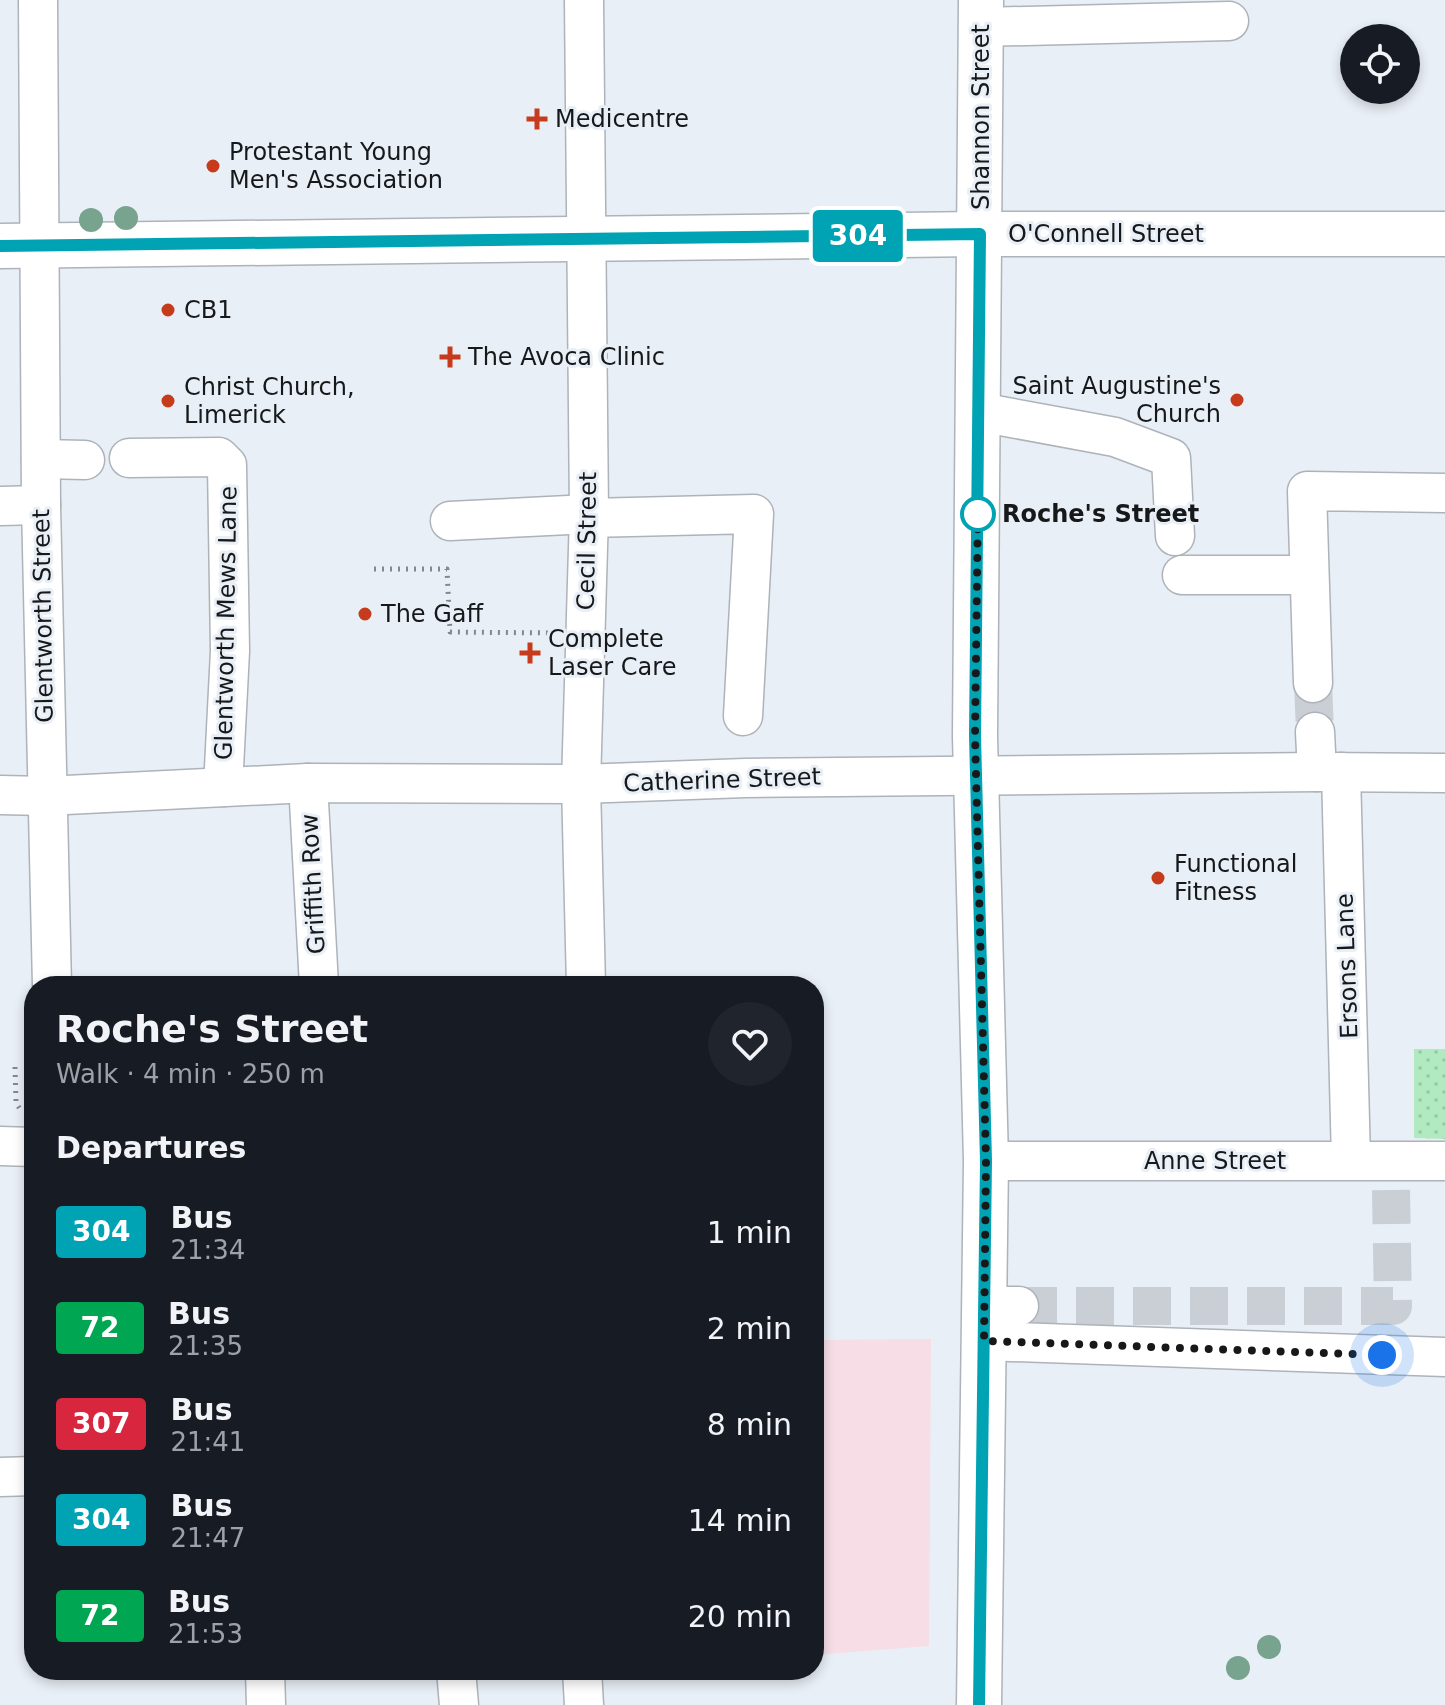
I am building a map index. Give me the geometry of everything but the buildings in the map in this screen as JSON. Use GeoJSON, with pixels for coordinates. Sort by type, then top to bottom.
{"type":"FeatureCollection","features":[{"type":"Feature","properties":{"kind":"main road","name":"Shannon Street"},"geometry":{"type":"LineString","coordinates":[[979,1705],[996,1318],[986,1161],[976,775],[981,13]]}},
{"type":"Feature","properties":{"kind":"main road","name":"O'Connell Street"},"geometry":{"type":"LineString","coordinates":[[19,246],[980,234],[1445,234]]}},
{"type":"Feature","properties":{"kind":"street","name":"Glentworth Street"},"geometry":{"type":"LineString","coordinates":[[38,0],[19,246],[41,459],[52,976]]}},
{"type":"Feature","properties":{"kind":"street","name":"Cecil Street"},"geometry":{"type":"LineString","coordinates":[[584,0],[589,516],[581,784],[586,976]]}},
{"type":"Feature","properties":{"kind":"street"},"geometry":{"type":"LineString","coordinates":[[981,13],[1229,21]]}},
{"type":"Feature","properties":{"kind":"street"},"geometry":{"type":"LineString","coordinates":[[979,412],[1115,437],[1171,458],[1175,536]]}},
{"type":"Feature","properties":{"kind":"street","name":"Glentworth Mews Lane"},"geometry":{"type":"LineString","coordinates":[[129,458],[219,457],[227,465],[230,651],[223,787]]}},
{"type":"Feature","properties":{"kind":"street"},"geometry":{"type":"LineString","coordinates":[[41,459],[85,460]]}},
{"type":"Feature","properties":{"kind":"street"},"geometry":{"type":"LineString","coordinates":[[1313,683],[1307,491],[1445,493]]}},
{"type":"Feature","properties":{"kind":"street"},"geometry":{"type":"LineString","coordinates":[[0,506],[41,505]]}},
{"type":"Feature","properties":{"kind":"street"},"geometry":{"type":"LineString","coordinates":[[450,521],[754,514],[744,745]]}},
{"type":"Feature","properties":{"kind":"street"},"geometry":{"type":"LineString","coordinates":[[1182,575],[1309,575]]}},
{"type":"Feature","properties":{"kind":"street","name":"Ersons Lane"},"geometry":{"type":"LineString","coordinates":[[1315,732],[1329,772],[1351,1160]]}},
{"type":"Feature","properties":{"kind":"street","name":"Catherine Street"},"geometry":{"type":"LineString","coordinates":[[0,795],[46,796],[308,783],[581,784],[744,745],[976,775],[1445,773]]}},
{"type":"Feature","properties":{"kind":"street","name":"Griffith Row"},"geometry":{"type":"LineString","coordinates":[[308,783],[318,976]]}},
{"type":"Feature","properties":{"kind":"street"},"geometry":{"type":"LineString","coordinates":[[0,1146],[24,1147]]}},
{"type":"Feature","properties":{"kind":"street","name":"Anne Street"},"geometry":{"type":"LineString","coordinates":[[986,1161],[1351,1160],[1391,1175],[1445,1161]]}},
{"type":"Feature","properties":{"kind":"street"},"geometry":{"type":"LineString","coordinates":[[996,1318],[1445,1357]]}},
{"type":"Feature","properties":{"kind":"street"},"geometry":{"type":"LineString","coordinates":[[0,1477],[24,1476]]}},
{"type":"Feature","properties":{"kind":"street"},"geometry":{"type":"LineString","coordinates":[[265,1680],[266,1705]]}},
{"type":"Feature","properties":{"kind":"street"},"geometry":{"type":"LineString","coordinates":[[457,1680],[459,1705]]}},
{"type":"Feature","properties":{"kind":"street"},"geometry":{"type":"LineString","coordinates":[[583,1680],[584,1705]]}},
{"type":"Feature","properties":{"kind":"path"},"geometry":{"type":"LineString","coordinates":[[374,569],[447,569],[450,632],[558,633]]}},
{"type":"Feature","properties":{"kind":"path"},"geometry":{"type":"LineString","coordinates":[[15,1067],[16,1103],[20,1109]]}},
{"type":"Feature","properties":{"kind":"shaded area"},"geometry":{"type":"Polygon","coordinates":[[[931,1339],[929,1646],[824,1654],[824,1340],[931,1339]]]}},
{"type":"Feature","properties":{"kind":"green space"},"geometry":{"type":"Polygon","coordinates":[[[1414,1049],[1445,1049],[1445,1139],[1414,1138],[1414,1049]]]}},
{"type":"Feature","properties":{"kind":"tunnel"},"geometry":{"type":"LineString","coordinates":[[1313,683],[1315,732]]}},
{"type":"Feature","properties":{"kind":"tunnel"},"geometry":{"type":"LineString","coordinates":[[1019,1306],[1393,1306],[1391,1190]]}},
{"type":"Feature","properties":{"kind":"bus line","name":"304"},"geometry":{"type":"LineString","coordinates":[[0,246],[980,234],[975,736],[986,1161],[979,1705]]}},
{"type":"Feature","properties":{"kind":"place","name":"Medicentre"},"geometry":{"type":"Point","coordinates":[537,119]}},
{"type":"Feature","properties":{"kind":"place","name":"Protestant Young Men's Association"},"geometry":{"type":"Point","coordinates":[213,166]}},
{"type":"Feature","properties":{"kind":"place","name":"CB1"},"geometry":{"type":"Point","coordinates":[168,310]}},
{"type":"Feature","properties":{"kind":"place","name":"The Avoca Clinic"},"geometry":{"type":"Point","coordinates":[450,357]}},
{"type":"Feature","properties":{"kind":"place","name":"Saint Augustine's Church"},"geometry":{"type":"Point","coordinates":[1237,400]}},
{"type":"Feature","properties":{"kind":"place","name":"Christ Church, Limerick"},"geometry":{"type":"Point","coordinates":[168,401]}},
{"type":"Feature","properties":{"kind":"place","name":"Roche's Street"},"geometry":{"type":"Point","coordinates":[978,514]}},
{"type":"Feature","properties":{"kind":"place","name":"The Gaff"},"geometry":{"type":"Point","coordinates":[365,614]}},
{"type":"Feature","properties":{"kind":"place","name":"Complete Laser Care"},"geometry":{"type":"Point","coordinates":[530,653]}},
{"type":"Feature","properties":{"kind":"place","name":"Functional Fitness"},"geometry":{"type":"Point","coordinates":[1158,878]}},
{"type":"Feature","properties":{"kind":"route"},"geometry":{"type":"LineString","coordinates":[[978,514],[978,500],[975,736],[986,1161],[984,1341],[1382,1355]]}}]}
